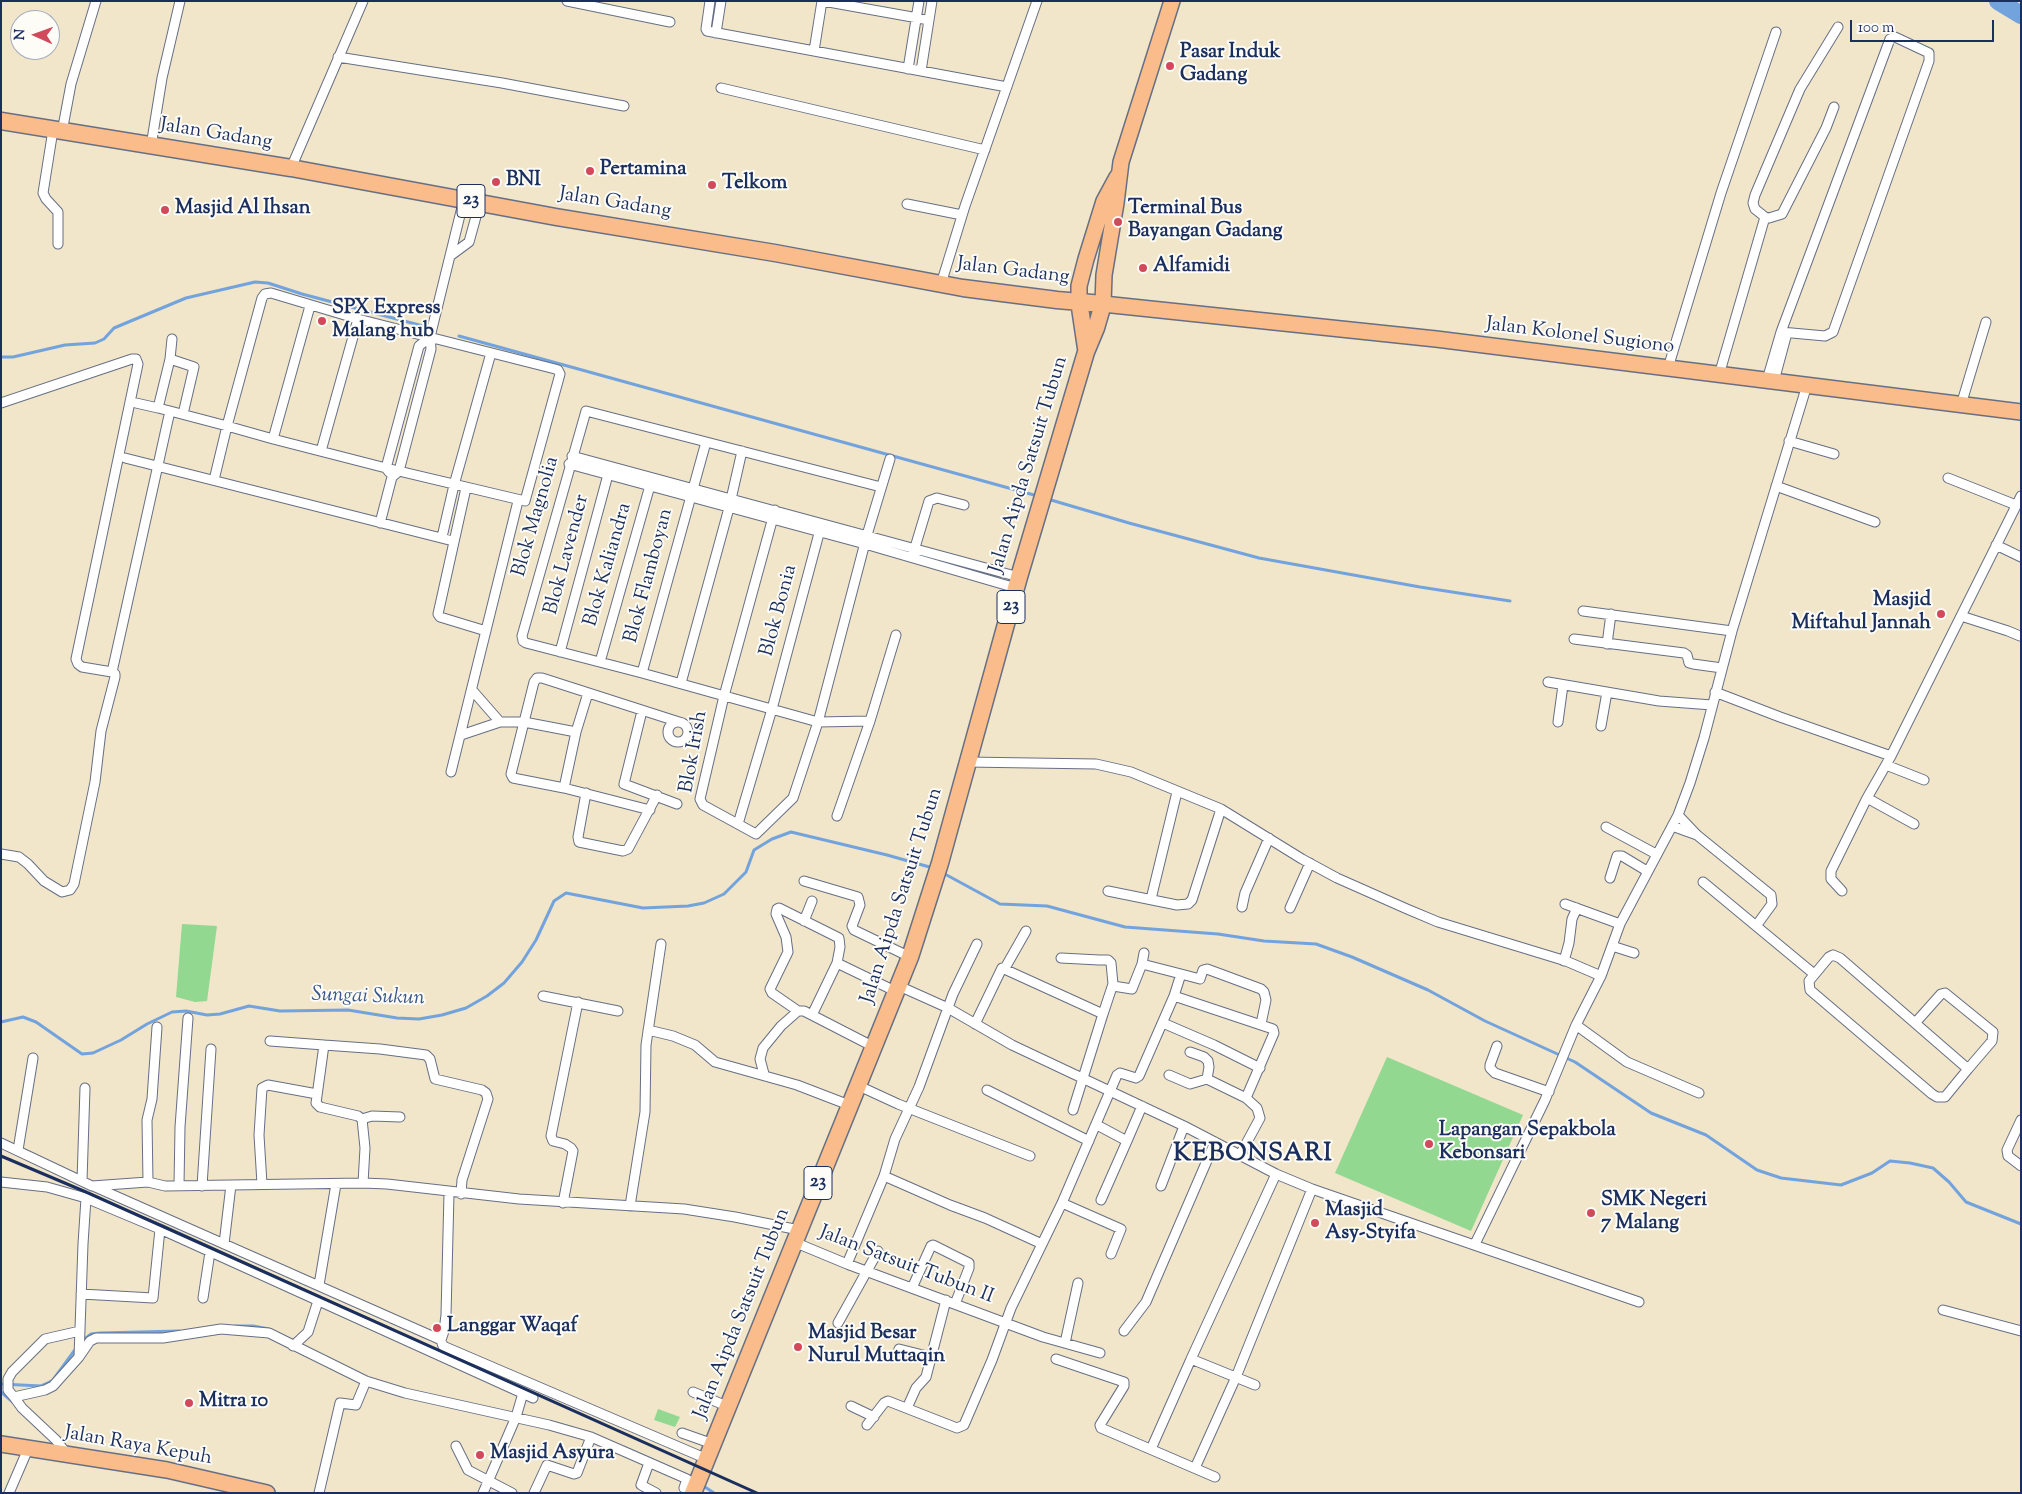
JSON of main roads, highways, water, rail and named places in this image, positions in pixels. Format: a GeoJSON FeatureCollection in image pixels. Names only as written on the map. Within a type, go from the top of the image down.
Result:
{"type":"FeatureCollection","features":[{"type":"Feature","properties":{"kind":"highway","name":"Jalan Gadang"},"geometry":{"type":"LineString","coordinates":[[1,121],[291,168],[941,284],[1057,300],[1103,304]]}},
{"type":"Feature","properties":{"kind":"highway","name":"Jalan Aipda Satsuit Tubun"},"geometry":{"type":"LineString","coordinates":[[1079,301],[1086,352]]}},
{"type":"Feature","properties":{"kind":"highway","name":"Jalan Aipda Satsuit Tubun"},"geometry":{"type":"LineString","coordinates":[[694,1489],[910,957],[940,863],[1017,582],[1086,352],[1103,304]]}},
{"type":"Feature","properties":{"kind":"main road"},"geometry":{"type":"LineString","coordinates":[[1079,301],[1079,286],[1086,259],[1104,201],[1118,174],[1172,1]]}},
{"type":"Feature","properties":{"kind":"main road"},"geometry":{"type":"LineString","coordinates":[[1103,304],[1104,275],[1116,203],[1118,174]]}},
{"type":"Feature","properties":{"kind":"main road","name":"Jalan Gadang"},"geometry":{"type":"LineString","coordinates":[[1103,304],[1134,307]]}},
{"type":"Feature","properties":{"kind":"main road","name":"Jalan Kolonel Sugiono"},"geometry":{"type":"LineString","coordinates":[[1134,307],[1436,339],[2021,412]]}},
{"type":"Feature","properties":{"kind":"main road","name":"Jalan Raya Kepuh"},"geometry":{"type":"LineString","coordinates":[[1,1444],[167,1470],[267,1493]]}},
{"type":"Feature","properties":{"kind":"waterway"},"geometry":{"type":"LineString","coordinates":[[1998,1],[2021,15]]}},
{"type":"Feature","properties":{"kind":"waterway"},"geometry":{"type":"LineString","coordinates":[[1,357],[13,357],[65,345],[95,343],[104,339],[114,328],[186,298],[255,282],[268,283],[302,294],[423,326]]}},
{"type":"Feature","properties":{"kind":"waterway"},"geometry":{"type":"LineString","coordinates":[[459,336],[1034,495]]}},
{"type":"Feature","properties":{"kind":"waterway"},"geometry":{"type":"LineString","coordinates":[[1051,500],[1259,558],[1510,601]]}},
{"type":"Feature","properties":{"kind":"waterway","name":"Sungai Sukun"},"geometry":{"type":"LineString","coordinates":[[1,1022],[23,1017],[36,1022],[82,1054],[93,1053],[121,1040],[147,1024],[172,1012],[186,1011],[207,1015],[220,1014],[249,1006],[280,1011],[348,1010],[397,1018],[419,1019],[466,1008],[487,996],[504,983],[522,962],[536,940],[554,901],[566,893],[643,908],[688,906],[704,903],[724,894],[746,872],[754,850],[772,839],[791,832],[933,868]]}},
{"type":"Feature","properties":{"kind":"waterway"},"geometry":{"type":"LineString","coordinates":[[943,873],[1000,904],[1047,906],[1125,927],[1218,934],[1264,941],[1316,944],[1352,957],[1428,990],[1485,1021],[1575,1062],[1651,1113],[1706,1135],[1757,1170],[1781,1178],[1841,1185],[1872,1173],[1890,1161],[1910,1163],[1933,1168],[1949,1182],[1966,1202],[2021,1224]]}},
{"type":"Feature","properties":{"kind":"waterway"},"geometry":{"type":"LineString","coordinates":[[235,1326],[253,1326],[269,1329]]}},
{"type":"Feature","properties":{"kind":"waterway"},"geometry":{"type":"LineString","coordinates":[[81,1342],[91,1334],[179,1331]]}},
{"type":"Feature","properties":{"kind":"waterway"},"geometry":{"type":"LineString","coordinates":[[1,1384],[41,1386],[48,1383],[53,1380],[77,1347]]}},
{"type":"Feature","properties":{"kind":"waterway"},"geometry":{"type":"LineString","coordinates":[[1,1392],[14,1403]]}},
{"type":"Feature","properties":{"kind":"waterway"},"geometry":{"type":"LineString","coordinates":[[555,1423],[573,1428]]}},
{"type":"Feature","properties":{"kind":"waterway"},"geometry":{"type":"LineString","coordinates":[[624,1447],[689,1476]]}},
{"type":"Feature","properties":{"kind":"waterway"},"geometry":{"type":"LineString","coordinates":[[702,1485],[714,1493]]}},
{"type":"Feature","properties":{"kind":"railway"},"geometry":{"type":"LineString","coordinates":[[1,1156],[86,1192],[757,1493]]}},
{"type":"Feature","properties":{"kind":"place","name":"Pasar Induk Gadang"},"geometry":{"type":"Point","coordinates":[1170,66]}},
{"type":"Feature","properties":{"kind":"place","name":"Pertamina"},"geometry":{"type":"Point","coordinates":[590,171]}},
{"type":"Feature","properties":{"kind":"place","name":"BNI"},"geometry":{"type":"Point","coordinates":[496,182]}},
{"type":"Feature","properties":{"kind":"place","name":"Telkom"},"geometry":{"type":"Point","coordinates":[712,185]}},
{"type":"Feature","properties":{"kind":"place","name":"Masjid Al Ihsan"},"geometry":{"type":"Point","coordinates":[165,210]}},
{"type":"Feature","properties":{"kind":"place","name":"Terminal Bus Bayangan Gadang"},"geometry":{"type":"Point","coordinates":[1118,222]}},
{"type":"Feature","properties":{"kind":"place","name":"Alfamidi"},"geometry":{"type":"Point","coordinates":[1143,268]}},
{"type":"Feature","properties":{"kind":"place","name":"SPX Express Malang hub"},"geometry":{"type":"Point","coordinates":[322,321]}},
{"type":"Feature","properties":{"kind":"place","name":"Masjid Miftahul Jannah"},"geometry":{"type":"Point","coordinates":[1941,614]}},
{"type":"Feature","properties":{"kind":"place","name":"Lapangan Sepakbola Kebonsari"},"geometry":{"type":"Point","coordinates":[1429,1144]}},
{"type":"Feature","properties":{"kind":"place","name":"SMK Negeri 7 Malang"},"geometry":{"type":"Point","coordinates":[1591,1213]}},
{"type":"Feature","properties":{"kind":"place","name":"Masjid Asy-Styifa"},"geometry":{"type":"Point","coordinates":[1315,1223]}},
{"type":"Feature","properties":{"kind":"place","name":"Langgar Waqaf"},"geometry":{"type":"Point","coordinates":[437,1328]}},
{"type":"Feature","properties":{"kind":"place","name":"Masjid Besar Nurul Muttaqin"},"geometry":{"type":"Point","coordinates":[798,1347]}},
{"type":"Feature","properties":{"kind":"place","name":"Mitra 10"},"geometry":{"type":"Point","coordinates":[189,1403]}},
{"type":"Feature","properties":{"kind":"place","name":"Masjid Asyura"},"geometry":{"type":"Point","coordinates":[480,1455]}},
{"type":"Feature","properties":{"kind":"district","name":"KEBONSARI"},"geometry":{"type":"Point","coordinates":[1253,1156]}}]}
